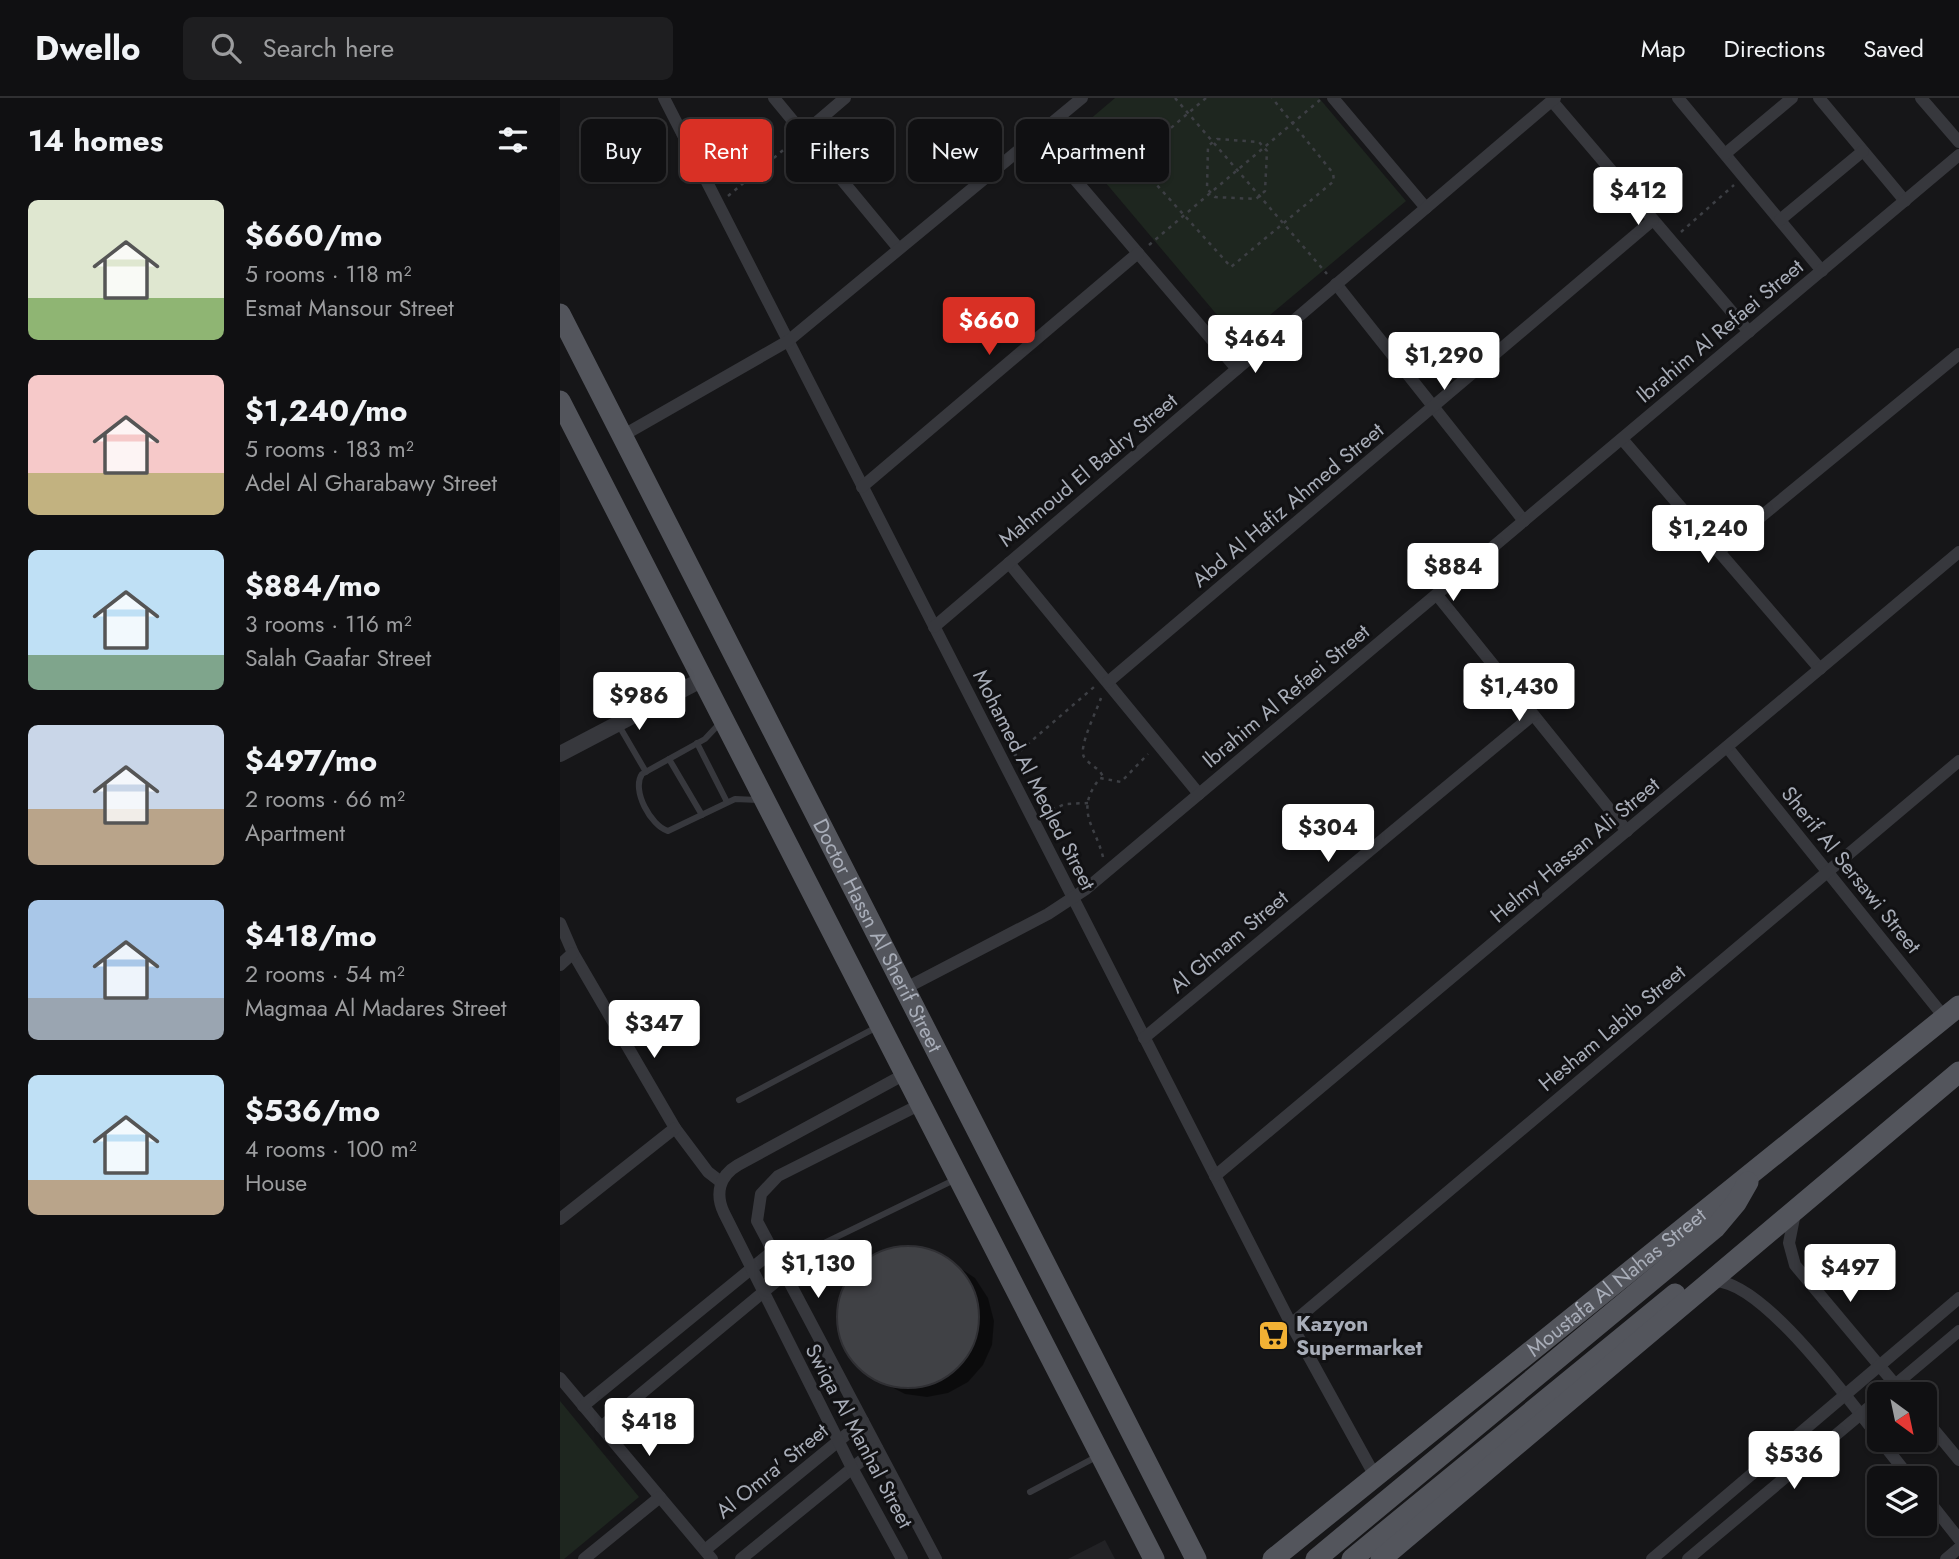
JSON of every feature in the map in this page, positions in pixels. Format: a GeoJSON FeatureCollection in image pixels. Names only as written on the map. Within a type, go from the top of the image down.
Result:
{"type":"FeatureCollection","features":[{"type":"Feature","properties":{"kind":"main road","name":"Doctor Hassn Al Sherif Street"},"geometry":{"type":"LineString","coordinates":[[563,325],[1196,1559]]}},
{"type":"Feature","properties":{"kind":"main road","name":"Doctor Hassn Al Sherif Street"},"geometry":{"type":"LineString","coordinates":[[560,401],[1154,1559]]}},
{"type":"Feature","properties":{"kind":"main road"},"geometry":{"type":"LineString","coordinates":[[638,553],[672,534]]}},
{"type":"Feature","properties":{"kind":"main road","name":"Moustafa Al Nahas Street"},"geometry":{"type":"LineString","coordinates":[[1273,1559],[1952,1012]]}},
{"type":"Feature","properties":{"kind":"main road"},"geometry":{"type":"LineString","coordinates":[[1381,1559],[1959,1072]]}},
{"type":"Feature","properties":{"kind":"main road"},"geometry":{"type":"LineString","coordinates":[[1316,1559],[1715,1228],[1736,1203],[1752,1173]]}},
{"type":"Feature","properties":{"kind":"main road"},"geometry":{"type":"LineString","coordinates":[[1352,1559],[1410,1508],[1672,1296],[1694,1284],[1713,1281]]}},
{"type":"Feature","properties":{"kind":"main road"},"geometry":{"type":"LineString","coordinates":[[1290,1559],[1299,1538]]}},
{"type":"Feature","properties":{"kind":"street","name":"Mohamed Al Meqled Street"},"geometry":{"type":"LineString","coordinates":[[664,98],[1291,1324],[1375,1476]]}},
{"type":"Feature","properties":{"kind":"street"},"geometry":{"type":"LineString","coordinates":[[775,98],[792,119]]}},
{"type":"Feature","properties":{"kind":"street"},"geometry":{"type":"LineString","coordinates":[[820,119],[845,98]]}},
{"type":"Feature","properties":{"kind":"street"},"geometry":{"type":"LineString","coordinates":[[1056,119],[1082,98]]}},
{"type":"Feature","properties":{"kind":"street"},"geometry":{"type":"LineString","coordinates":[[1334,98],[1426,208]]}},
{"type":"Feature","properties":{"kind":"street"},"geometry":{"type":"LineString","coordinates":[[1678,98],[1822,271]]}},
{"type":"Feature","properties":{"kind":"street"},"geometry":{"type":"LineString","coordinates":[[1725,154],[1792,98]]}},
{"type":"Feature","properties":{"kind":"street"},"geometry":{"type":"LineString","coordinates":[[1819,98],[1905,201]]}},
{"type":"Feature","properties":{"kind":"street"},"geometry":{"type":"LineString","coordinates":[[1921,98],[1959,142]]}},
{"type":"Feature","properties":{"kind":"street"},"geometry":{"type":"LineString","coordinates":[[1553,99],[1749,332]]}},
{"type":"Feature","properties":{"kind":"street","name":"Mahmoud El Badry Street"},"geometry":{"type":"LineString","coordinates":[[934,627],[1553,99]]}},
{"type":"Feature","properties":{"kind":"street"},"geometry":{"type":"LineString","coordinates":[[1780,220],[1863,150]]}},
{"type":"Feature","properties":{"kind":"street"},"geometry":{"type":"LineString","coordinates":[[622,436],[788,341],[1016,152]]}},
{"type":"Feature","properties":{"kind":"street","name":"Ibrahim Al Refaei Street"},"geometry":{"type":"LineString","coordinates":[[904,989],[1073,899],[1959,155]]}},
{"type":"Feature","properties":{"kind":"street"},"geometry":{"type":"LineString","coordinates":[[844,182],[899,249]]}},
{"type":"Feature","properties":{"kind":"street"},"geometry":{"type":"LineString","coordinates":[[1077,182],[1237,369]]}},
{"type":"Feature","properties":{"kind":"street","name":"Abd Al Hafiz Ahmed Street"},"geometry":{"type":"LineString","coordinates":[[1106,680],[1653,220]]}},
{"type":"Feature","properties":{"kind":"street"},"geometry":{"type":"LineString","coordinates":[[862,487],[1138,253]]}},
{"type":"Feature","properties":{"kind":"street"},"geometry":{"type":"LineString","coordinates":[[1336,285],[1524,521]]}},
{"type":"Feature","properties":{"kind":"street"},"geometry":{"type":"LineString","coordinates":[[1719,551],[1959,354]]}},
{"type":"Feature","properties":{"kind":"street"},"geometry":{"type":"LineString","coordinates":[[1622,439],[1820,669]]}},
{"type":"Feature","properties":{"kind":"street","name":"Helmy Hassan Ali Street"},"geometry":{"type":"LineString","coordinates":[[1215,1176],[1959,552]]}},
{"type":"Feature","properties":{"kind":"street"},"geometry":{"type":"LineString","coordinates":[[1009,563],[1199,794]]}},
{"type":"Feature","properties":{"kind":"street"},"geometry":{"type":"LineString","coordinates":[[1437,595],[1627,831]]}},
{"type":"Feature","properties":{"kind":"street"},"geometry":{"type":"LineString","coordinates":[[560,754],[703,679]]}},
{"type":"Feature","properties":{"kind":"street","name":"Al Ghnam Street"},"geometry":{"type":"LineString","coordinates":[[1144,1038],[1533,715]]}},
{"type":"Feature","properties":{"kind":"street","name":"Sherif Al Sersawi Street"},"geometry":{"type":"LineString","coordinates":[[1727,747],[1827,872],[1952,1012]]}},
{"type":"Feature","properties":{"kind":"street","name":"Hesham Labib Street"},"geometry":{"type":"LineString","coordinates":[[1291,1324],[1959,761]]}},
{"type":"Feature","properties":{"kind":"street"},"geometry":{"type":"LineString","coordinates":[[560,923],[573,953],[675,1128],[699,1162],[721,1182],[738,1165],[905,1074]]}},
{"type":"Feature","properties":{"kind":"street"},"geometry":{"type":"LineString","coordinates":[[560,965],[573,953]]}},
{"type":"Feature","properties":{"kind":"street","name":"Swiqa Al Manhal Street"},"geometry":{"type":"LineString","coordinates":[[921,1104],[771,1181],[759,1201],[757,1221],[936,1559]]}},
{"type":"Feature","properties":{"kind":"street"},"geometry":{"type":"LineString","coordinates":[[560,1219],[675,1128]]}},
{"type":"Feature","properties":{"kind":"street","name":"Swiqa Al Manhal Street"},"geometry":{"type":"LineString","coordinates":[[721,1182],[721,1207],[852,1468],[902,1559]]}},
{"type":"Feature","properties":{"kind":"street"},"geometry":{"type":"LineString","coordinates":[[1795,1212],[1789,1243],[1795,1265],[1893,1382]]}},
{"type":"Feature","properties":{"kind":"street"},"geometry":{"type":"LineString","coordinates":[[583,1406],[773,1251]]}},
{"type":"Feature","properties":{"kind":"street"},"geometry":{"type":"LineString","coordinates":[[601,1427],[764,1292],[783,1270]]}},
{"type":"Feature","properties":{"kind":"street"},"geometry":{"type":"LineString","coordinates":[[1713,1281],[1727,1280],[1766,1307],[1844,1394],[1867,1424]]}},
{"type":"Feature","properties":{"kind":"street"},"geometry":{"type":"LineString","coordinates":[[1652,1559],[1959,1298]]}},
{"type":"Feature","properties":{"kind":"street"},"geometry":{"type":"LineString","coordinates":[[1908,1382],[1959,1331]]}},
{"type":"Feature","properties":{"kind":"street"},"geometry":{"type":"LineString","coordinates":[[560,1378],[708,1555]]}},
{"type":"Feature","properties":{"kind":"street"},"geometry":{"type":"LineString","coordinates":[[1688,1559],[1867,1407]]}},
{"type":"Feature","properties":{"kind":"street","name":"Al Omra' Street"},"geometry":{"type":"LineString","coordinates":[[708,1555],[863,1421]]}},
{"type":"Feature","properties":{"kind":"street"},"geometry":{"type":"LineString","coordinates":[[1937,1433],[1959,1460]]}},
{"type":"Feature","properties":{"kind":"street"},"geometry":{"type":"LineString","coordinates":[[741,1559],[877,1448]]}},
{"type":"Feature","properties":{"kind":"street"},"geometry":{"type":"LineString","coordinates":[[1890,1452],[1901,1466]]}},
{"type":"Feature","properties":{"kind":"street"},"geometry":{"type":"LineString","coordinates":[[584,1559],[660,1496]]}},
{"type":"Feature","properties":{"kind":"street"},"geometry":{"type":"LineString","coordinates":[[1937,1511],[1959,1539]]}},
{"type":"Feature","properties":{"kind":"street"},"geometry":{"type":"LineString","coordinates":[[1946,1559],[1959,1548]]}},
{"type":"Feature","properties":{"kind":"lane"},"geometry":{"type":"LineString","coordinates":[[722,718],[712,733],[646,772],[639,778],[638,790],[659,827],[674,831],[727,802],[743,798],[766,803]]}},
{"type":"Feature","properties":{"kind":"lane"},"geometry":{"type":"LineString","coordinates":[[617,723],[646,772]]}},
{"type":"Feature","properties":{"kind":"lane"},"geometry":{"type":"LineString","coordinates":[[697,743],[727,802]]}},
{"type":"Feature","properties":{"kind":"lane"},"geometry":{"type":"LineString","coordinates":[[669,759],[702,815]]}},
{"type":"Feature","properties":{"kind":"lane"},"geometry":{"type":"LineString","coordinates":[[739,1100],[880,1025]]}},
{"type":"Feature","properties":{"kind":"lane"},"geometry":{"type":"LineString","coordinates":[[783,1270],[958,1178]]}},
{"type":"Feature","properties":{"kind":"lane"},"geometry":{"type":"LineString","coordinates":[[1030,1492],[1101,1454]]}},
{"type":"Feature","properties":{"kind":"path"},"geometry":{"type":"LineString","coordinates":[[1175,98],[1336,285]]}},
{"type":"Feature","properties":{"kind":"path"},"geometry":{"type":"LineString","coordinates":[[1206,98],[1136,160],[1231,267],[1331,186],[1335,179],[1272,98]]}},
{"type":"Feature","properties":{"kind":"path"},"geometry":{"type":"LineString","coordinates":[[1138,253],[1322,98]]}},
{"type":"Feature","properties":{"kind":"path"},"geometry":{"type":"LineString","coordinates":[[1217,139],[1259,142],[1267,151],[1265,191],[1256,199],[1215,197],[1210,193],[1207,189],[1208,146],[1213,142],[1217,139]]}},
{"type":"Feature","properties":{"kind":"path"},"geometry":{"type":"LineString","coordinates":[[718,204],[786,148]]}},
{"type":"Feature","properties":{"kind":"path"},"geometry":{"type":"LineString","coordinates":[[1671,241],[1744,177]]}},
{"type":"Feature","properties":{"kind":"path"},"geometry":{"type":"LineString","coordinates":[[1004,764],[1106,680]]}},
{"type":"Feature","properties":{"kind":"path"},"geometry":{"type":"LineString","coordinates":[[1106,680],[1082,747],[1084,757],[1099,769],[1103,777],[1121,782],[1158,744]]}},
{"type":"Feature","properties":{"kind":"path"},"geometry":{"type":"LineString","coordinates":[[1102,876],[1102,854],[1088,824],[1088,803],[1094,787],[1103,777]]}},
{"type":"Feature","properties":{"kind":"path"},"geometry":{"type":"LineString","coordinates":[[1034,822],[1055,808],[1088,803]]}},
{"type":"Feature","properties":{"kind":"shaded area"},"geometry":{"type":"Polygon","coordinates":[[[1115,98],[1319,98],[1406,201],[1239,341],[1105,182],[1169,182],[1169,119],[1090,119],[1115,98]]]}},
{"type":"Feature","properties":{"kind":"shaded area"},"geometry":{"type":"Polygon","coordinates":[[[560,1401],[639,1497],[564,1559],[560,1559],[560,1401]]]}},
{"type":"Feature","properties":{"kind":"shaded area"},"geometry":{"type":"Polygon","coordinates":[[[1105,1540],[1115,1559],[1068,1559],[1105,1540]]]}},
{"type":"Feature","properties":{"kind":"building"},"geometry":{"type":"Polygon","coordinates":[[[908,1246],[935,1251],[958,1267],[974,1290],[979,1317],[974,1344],[958,1367],[935,1383],[908,1388],[881,1383],[858,1367],[842,1344],[837,1317],[842,1290],[858,1267],[881,1251],[908,1246]]]}},
{"type":"Feature","properties":{"kind":"place","name":"Kazyon Supermarket"},"geometry":{"type":"Point","coordinates":[1273,1336]}}]}
